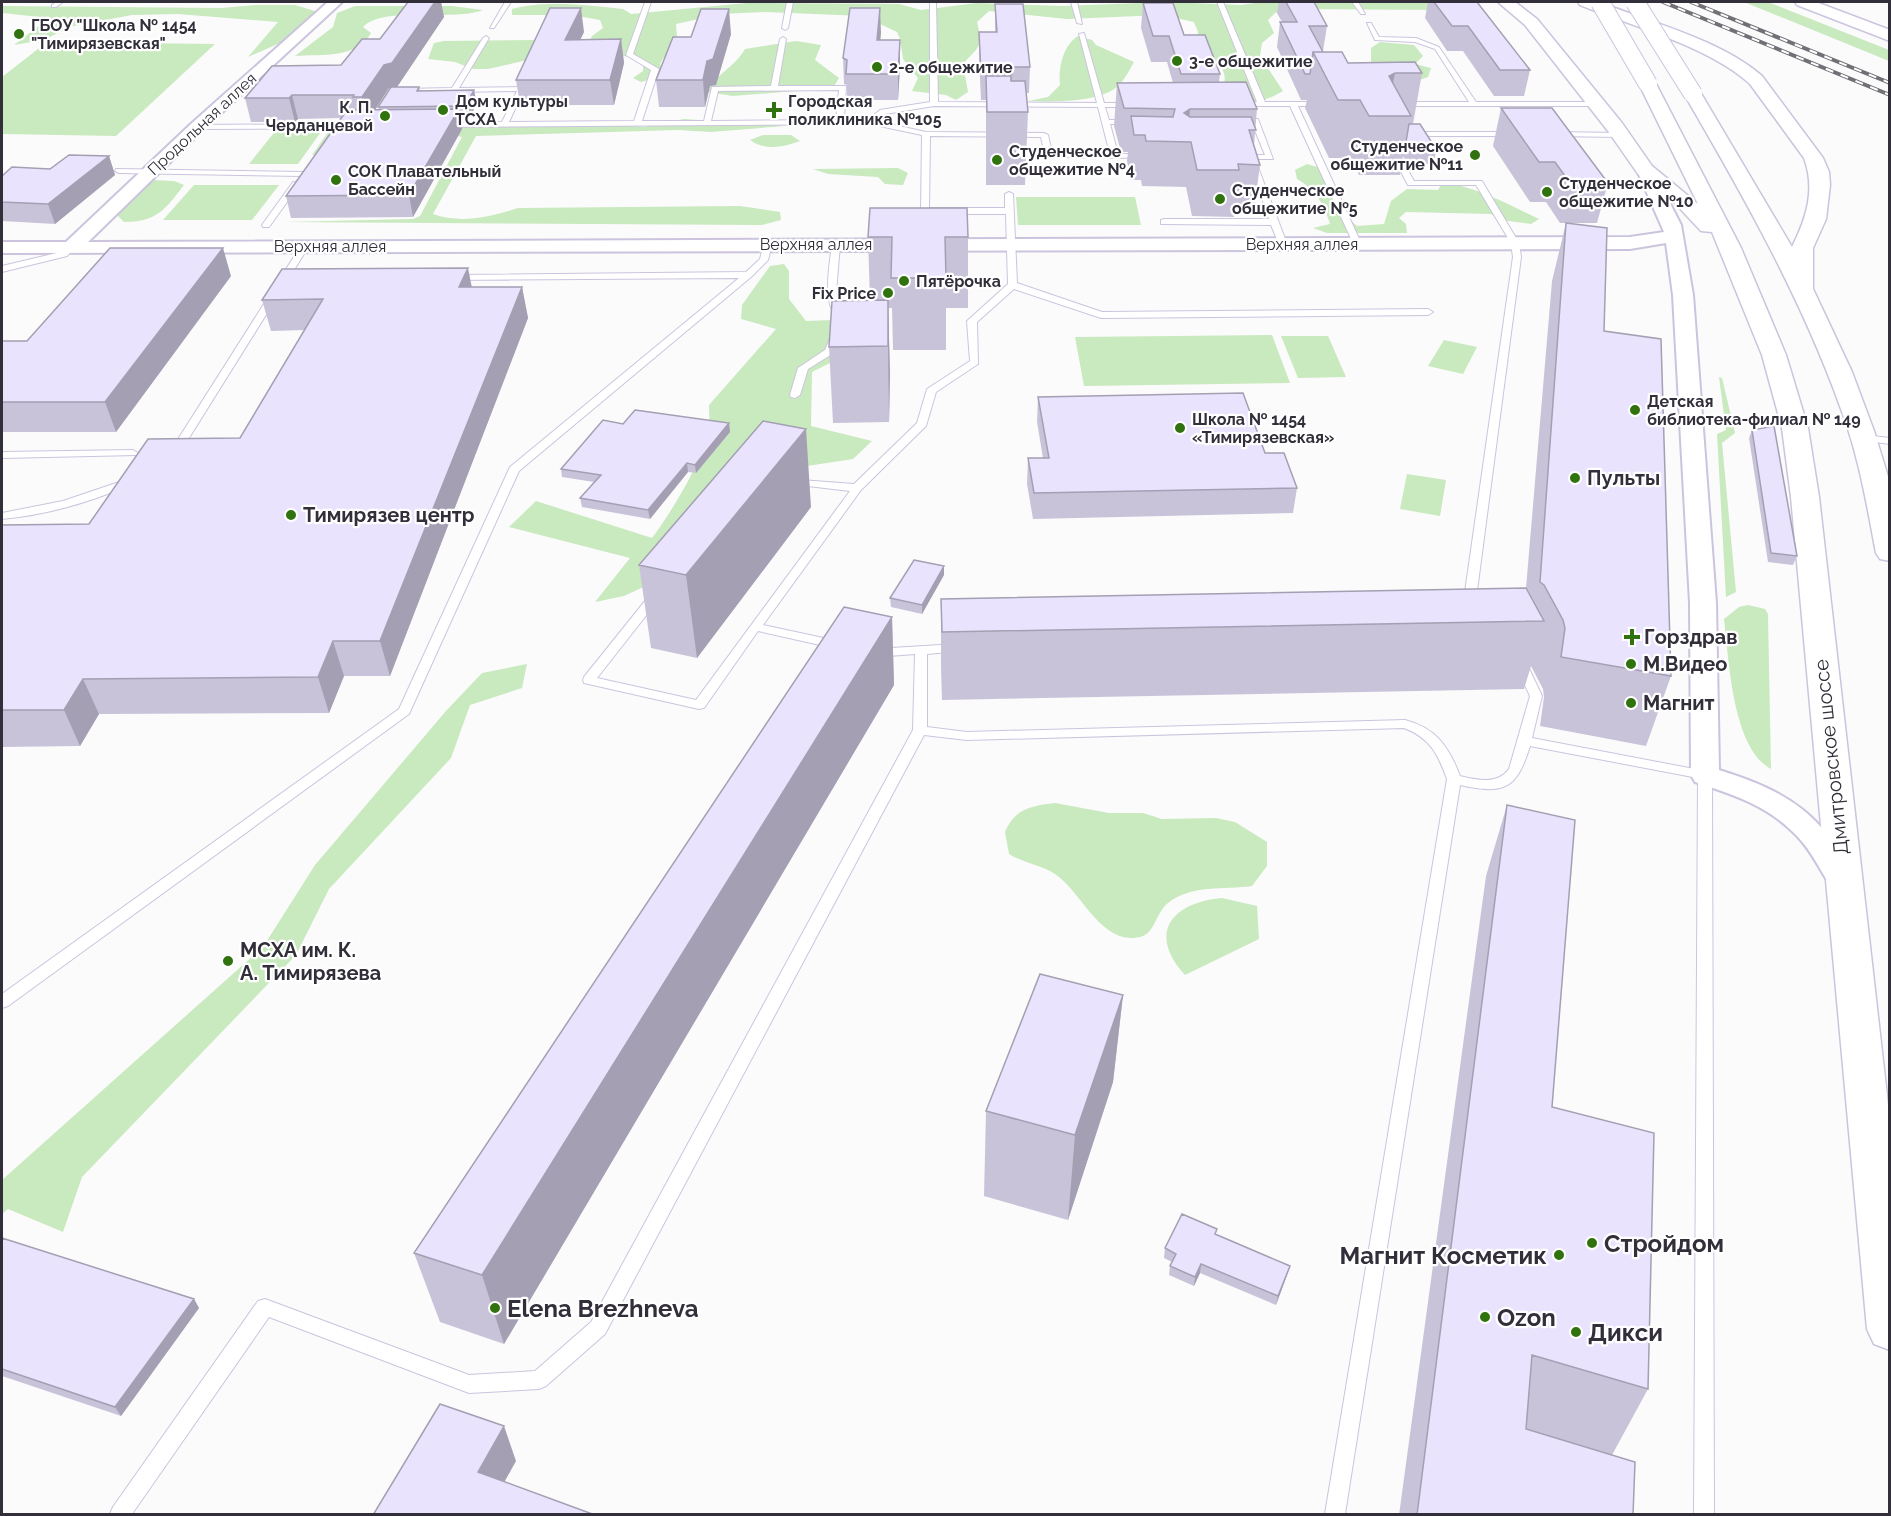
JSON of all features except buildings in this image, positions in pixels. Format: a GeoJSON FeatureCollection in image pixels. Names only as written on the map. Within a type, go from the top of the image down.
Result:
{"type":"FeatureCollection","features":[{"type":"Feature","properties":{"kind":"main road"},"geometry":{"type":"LineString","coordinates":[[1506,2],[1531,22],[1597,104],[1645,170],[1678,196],[1730,248]]}},
{"type":"Feature","properties":{"kind":"main road"},"geometry":{"type":"LineString","coordinates":[[1586,2],[1713,52],[1746,71],[1756,80],[1812,158],[1819,172],[1820,185],[1816,219],[1802,248],[1802,290]]}},
{"type":"Feature","properties":{"kind":"main road","name":"Дмитровское шоссе"},"geometry":{"type":"LineString","coordinates":[[1600,2],[1648,84],[1730,248],[1774,356],[1795,428],[1805,497],[1890,1329]]}},
{"type":"Feature","properties":{"kind":"main road"},"geometry":{"type":"LineString","coordinates":[[1635,2],[1693,94],[1802,290],[1848,390],[1883,505],[1890,553]]}},
{"type":"Feature","properties":{"kind":"main road"},"geometry":{"type":"LineString","coordinates":[[1803,2],[1890,36]]}},
{"type":"Feature","properties":{"kind":"main road"},"geometry":{"type":"LineString","coordinates":[[1852,21],[1890,29]]}},
{"type":"Feature","properties":{"kind":"street","name":"Продольная аллея"},"geometry":{"type":"LineString","coordinates":[[71,248],[197,127],[335,2]]}},
{"type":"Feature","properties":{"kind":"street"},"geometry":{"type":"LineString","coordinates":[[1645,170],[1672,225],[1683,295],[1703,603],[1705,775],[1754,790],[1777,803],[1808,829],[1844,882]]}},
{"type":"Feature","properties":{"kind":"street","name":"Верхняя аллея"},"geometry":{"type":"LineString","coordinates":[[2,248],[71,248],[112,251],[305,246],[836,244],[925,241],[1011,244],[1630,243],[1676,245]]}},
{"type":"Feature","properties":{"kind":"lane"},"geometry":{"type":"LineString","coordinates":[[492,27],[507,2]]}},
{"type":"Feature","properties":{"kind":"lane"},"geometry":{"type":"LineString","coordinates":[[637,124],[655,69],[629,55],[648,2]]}},
{"type":"Feature","properties":{"kind":"lane"},"geometry":{"type":"LineString","coordinates":[[784,28],[790,2]]}},
{"type":"Feature","properties":{"kind":"lane"},"geometry":{"type":"LineString","coordinates":[[933,2],[934,104]]}},
{"type":"Feature","properties":{"kind":"lane"},"geometry":{"type":"LineString","coordinates":[[1074,2],[1080,23]]}},
{"type":"Feature","properties":{"kind":"lane"},"geometry":{"type":"LineString","coordinates":[[1220,2],[1262,104]]}},
{"type":"Feature","properties":{"kind":"lane"},"geometry":{"type":"LineString","coordinates":[[1355,2],[1363,14]]}},
{"type":"Feature","properties":{"kind":"lane"},"geometry":{"type":"LineString","coordinates":[[1369,24],[1377,39],[1416,40],[1437,48],[1474,104]]}},
{"type":"Feature","properties":{"kind":"lane"},"geometry":{"type":"LineString","coordinates":[[1082,34],[1115,156]]}},
{"type":"Feature","properties":{"kind":"lane"},"geometry":{"type":"LineString","coordinates":[[455,89],[486,38]]}},
{"type":"Feature","properties":{"kind":"lane"},"geometry":{"type":"LineString","coordinates":[[774,89],[783,39]]}},
{"type":"Feature","properties":{"kind":"lane"},"geometry":{"type":"LineString","coordinates":[[504,125],[525,80]]}},
{"type":"Feature","properties":{"kind":"lane"},"geometry":{"type":"LineString","coordinates":[[706,123],[715,89],[843,88],[840,123]]}},
{"type":"Feature","properties":{"kind":"lane"},"geometry":{"type":"LineString","coordinates":[[394,91],[522,89]]}},
{"type":"Feature","properties":{"kind":"lane"},"geometry":{"type":"LineString","coordinates":[[870,122],[883,112],[934,104],[1147,105]]}},
{"type":"Feature","properties":{"kind":"lane"},"geometry":{"type":"LineString","coordinates":[[1226,104],[1338,104]]}},
{"type":"Feature","properties":{"kind":"lane"},"geometry":{"type":"LineString","coordinates":[[1239,157],[1270,157],[1249,104]]}},
{"type":"Feature","properties":{"kind":"lane"},"geometry":{"type":"LineString","coordinates":[[1293,104],[1357,243]]}},
{"type":"Feature","properties":{"kind":"lane"},"geometry":{"type":"LineString","coordinates":[[1384,104],[1597,104]]}},
{"type":"Feature","properties":{"kind":"lane"},"geometry":{"type":"LineString","coordinates":[[1232,121],[1255,121]]}},
{"type":"Feature","properties":{"kind":"lane"},"geometry":{"type":"LineString","coordinates":[[438,125],[870,122],[926,134],[1044,135],[1049,155],[1156,156]]}},
{"type":"Feature","properties":{"kind":"lane"},"geometry":{"type":"LineString","coordinates":[[1107,122],[1141,122]]}},
{"type":"Feature","properties":{"kind":"lane"},"geometry":{"type":"LineString","coordinates":[[331,135],[338,126]]}},
{"type":"Feature","properties":{"kind":"lane"},"geometry":{"type":"LineString","coordinates":[[197,127],[360,126]]}},
{"type":"Feature","properties":{"kind":"lane"},"geometry":{"type":"LineString","coordinates":[[926,134],[925,215],[1010,211]]}},
{"type":"Feature","properties":{"kind":"lane"},"geometry":{"type":"LineString","coordinates":[[1396,134],[1520,134]]}},
{"type":"Feature","properties":{"kind":"lane"},"geometry":{"type":"LineString","coordinates":[[1543,134],[1620,135]]}},
{"type":"Feature","properties":{"kind":"lane"},"geometry":{"type":"LineString","coordinates":[[1390,144],[1411,183],[1479,183],[1515,243],[1517,257],[1467,616]]}},
{"type":"Feature","properties":{"kind":"lane"},"geometry":{"type":"LineString","coordinates":[[1250,157],[1283,244]]}},
{"type":"Feature","properties":{"kind":"lane"},"geometry":{"type":"LineString","coordinates":[[266,225],[310,164]]}},
{"type":"Feature","properties":{"kind":"lane"},"geometry":{"type":"LineString","coordinates":[[119,171],[303,174]]}},
{"type":"Feature","properties":{"kind":"lane"},"geometry":{"type":"LineString","coordinates":[[1009,194],[1013,285]]}},
{"type":"Feature","properties":{"kind":"lane"},"geometry":{"type":"LineString","coordinates":[[1164,222],[1274,222]]}},
{"type":"Feature","properties":{"kind":"lane"},"geometry":{"type":"LineString","coordinates":[[2,1002],[404,711],[514,469],[748,275],[764,260],[768,244]]}},
{"type":"Feature","properties":{"kind":"lane"},"geometry":{"type":"LineString","coordinates":[[795,395],[803,368],[829,352],[842,318],[831,293],[836,244]]}},
{"type":"Feature","properties":{"kind":"lane"},"geometry":{"type":"LineString","coordinates":[[165,458],[180,446],[305,246]]}},
{"type":"Feature","properties":{"kind":"lane"},"geometry":{"type":"LineString","coordinates":[[2,269],[64,254],[71,248]]}},
{"type":"Feature","properties":{"kind":"lane"},"geometry":{"type":"LineString","coordinates":[[438,277],[748,275]]}},
{"type":"Feature","properties":{"kind":"lane"},"geometry":{"type":"LineString","coordinates":[[285,278],[297,278]]}},
{"type":"Feature","properties":{"kind":"lane"},"geometry":{"type":"LineString","coordinates":[[1013,285],[1101,315],[1428,312]]}},
{"type":"Feature","properties":{"kind":"lane"},"geometry":{"type":"LineString","coordinates":[[665,584],[589,680],[699,705],[857,488],[922,424],[931,391],[975,362],[972,321],[1013,285]]}},
{"type":"Feature","properties":{"kind":"lane"},"geometry":{"type":"LineString","coordinates":[[1864,438],[1890,441]]}},
{"type":"Feature","properties":{"kind":"lane"},"geometry":{"type":"LineString","coordinates":[[2,455],[133,453]]}},
{"type":"Feature","properties":{"kind":"lane"},"geometry":{"type":"LineString","coordinates":[[2,516],[51,509],[95,497],[142,475]]}},
{"type":"Feature","properties":{"kind":"lane"},"geometry":{"type":"LineString","coordinates":[[776,479],[857,488]]}},
{"type":"Feature","properties":{"kind":"lane"},"geometry":{"type":"LineString","coordinates":[[755,627],[880,654],[921,649],[968,648]]}},
{"type":"Feature","properties":{"kind":"lane"},"geometry":{"type":"LineString","coordinates":[[120,1515],[265,1307],[469,1384],[539,1380],[598,1328],[920,730],[921,649]]}},
{"type":"Feature","properties":{"kind":"lane"},"geometry":{"type":"LineString","coordinates":[[1454,779],[1480,784],[1505,782],[1514,774],[1536,696],[1517,654],[1509,650]]}},
{"type":"Feature","properties":{"kind":"lane"},"geometry":{"type":"LineString","coordinates":[[920,730],[967,736],[1405,724],[1426,731],[1437,741],[1447,758],[1454,779],[1335,1515]]}},
{"type":"Feature","properties":{"kind":"lane"},"geometry":{"type":"LineString","coordinates":[[1525,741],[1705,775],[1704,1515]]}},
{"type":"Feature","properties":{"kind":"green space"},"geometry":{"type":"Polygon","coordinates":[[[1166,2],[1241,5],[1262,2],[1445,2],[1445,10],[1289,9],[1275,13],[1268,20],[1274,33],[1262,43],[1260,56],[1283,91],[1259,101],[1245,99],[1223,86],[1225,79],[1222,68],[1195,53],[1198,32],[1194,22],[1162,15],[1067,19],[989,11],[977,22],[979,46],[963,64],[968,92],[956,100],[946,95],[912,91],[918,78],[903,59],[897,32],[863,16],[765,12],[721,14],[676,24],[677,38],[673,52],[664,57],[660,64],[663,70],[655,78],[641,82],[633,78],[643,71],[643,61],[636,55],[614,57],[587,46],[592,36],[603,28],[600,20],[572,15],[512,15],[512,9],[552,4],[623,9],[631,14],[747,3],[899,4],[921,10],[977,3],[1062,6],[1166,2]]]}},
{"type":"Feature","properties":{"kind":"green space"},"geometry":{"type":"Polygon","coordinates":[[[1744,2],[1768,2],[1889,50],[1889,61],[1744,2]]]}},
{"type":"Feature","properties":{"kind":"green space"},"geometry":{"type":"Polygon","coordinates":[[[295,5],[318,12],[280,43],[248,57],[278,22],[178,14],[132,15],[73,26],[43,40],[14,45],[49,18],[2,13],[2,6],[221,8],[295,5]]]}},
{"type":"Feature","properties":{"kind":"green space"},"geometry":{"type":"Polygon","coordinates":[[[355,6],[452,6],[483,10],[454,15],[402,15],[373,20],[363,27],[371,33],[357,47],[338,54],[295,56],[333,27],[337,13],[355,6]]]}},
{"type":"Feature","properties":{"kind":"green space"},"geometry":{"type":"Polygon","coordinates":[[[1078,36],[1092,40],[1096,45],[1134,62],[1123,80],[1111,91],[1088,98],[1028,101],[1048,97],[1060,85],[1060,72],[1065,51],[1078,36]]]}},
{"type":"Feature","properties":{"kind":"green space"},"geometry":{"type":"Polygon","coordinates":[[[538,40],[527,60],[488,69],[473,69],[455,62],[428,59],[434,43],[444,41],[538,40]]]}},
{"type":"Feature","properties":{"kind":"green space"},"geometry":{"type":"Polygon","coordinates":[[[796,41],[821,45],[815,60],[839,78],[833,88],[733,96],[706,92],[745,49],[796,41]]]}},
{"type":"Feature","properties":{"kind":"green space"},"geometry":{"type":"Polygon","coordinates":[[[47,42],[215,44],[116,136],[2,134],[2,77],[47,42]]]}},
{"type":"Feature","properties":{"kind":"green space"},"geometry":{"type":"Polygon","coordinates":[[[1380,42],[1414,45],[1423,56],[1415,64],[1431,68],[1428,77],[1400,87],[1371,65],[1371,48],[1380,42]]]}},
{"type":"Feature","properties":{"kind":"green space"},"geometry":{"type":"Polygon","coordinates":[[[684,119],[785,126],[711,132],[678,130],[476,136],[433,214],[465,219],[518,208],[740,206],[780,212],[781,220],[762,225],[285,222],[413,219],[420,216],[462,137],[442,133],[312,155],[331,128],[425,123],[502,126],[572,122],[644,127],[684,119]]]}},
{"type":"Feature","properties":{"kind":"green space"},"geometry":{"type":"Polygon","coordinates":[[[277,129],[323,129],[298,164],[249,164],[277,129]]]}},
{"type":"Feature","properties":{"kind":"green space"},"geometry":{"type":"Polygon","coordinates":[[[763,135],[791,135],[800,141],[768,147],[750,140],[763,135]]]}},
{"type":"Feature","properties":{"kind":"green space"},"geometry":{"type":"Polygon","coordinates":[[[1307,164],[1324,169],[1331,183],[1334,206],[1357,226],[1384,224],[1391,201],[1407,189],[1438,190],[1442,183],[1478,191],[1539,219],[1531,224],[1501,220],[1491,214],[1406,212],[1399,218],[1406,224],[1407,233],[1327,233],[1313,228],[1330,224],[1318,198],[1309,187],[1297,179],[1295,170],[1307,164]]]}},
{"type":"Feature","properties":{"kind":"green space"},"geometry":{"type":"Polygon","coordinates":[[[898,168],[908,173],[903,185],[885,184],[878,177],[828,174],[813,169],[898,168]]]}},
{"type":"Feature","properties":{"kind":"green space"},"geometry":{"type":"Polygon","coordinates":[[[152,180],[174,181],[184,185],[159,213],[144,220],[124,222],[115,213],[152,180]]]}},
{"type":"Feature","properties":{"kind":"green space"},"geometry":{"type":"Polygon","coordinates":[[[194,185],[279,185],[252,220],[163,220],[194,185]]]}},
{"type":"Feature","properties":{"kind":"green space"},"geometry":{"type":"Polygon","coordinates":[[[1016,197],[1135,197],[1141,225],[1018,225],[1016,197]]]}},
{"type":"Feature","properties":{"kind":"green space"},"geometry":{"type":"Polygon","coordinates":[[[784,264],[789,271],[789,299],[806,321],[831,320],[859,313],[840,358],[812,372],[811,426],[872,441],[853,459],[807,466],[648,585],[624,596],[595,602],[630,558],[509,527],[536,501],[652,538],[677,500],[701,455],[709,428],[709,405],[776,329],[741,319],[742,305],[770,266],[784,264]]]}},
{"type":"Feature","properties":{"kind":"green space"},"geometry":{"type":"Polygon","coordinates":[[[1272,335],[1290,383],[1084,386],[1075,337],[1272,335]]]}},
{"type":"Feature","properties":{"kind":"green space"},"geometry":{"type":"Polygon","coordinates":[[[1281,336],[1328,336],[1346,377],[1298,378],[1281,336]]]}},
{"type":"Feature","properties":{"kind":"green space"},"geometry":{"type":"Polygon","coordinates":[[[1444,340],[1477,347],[1463,374],[1428,366],[1444,340]]]}},
{"type":"Feature","properties":{"kind":"green space"},"geometry":{"type":"Polygon","coordinates":[[[1719,377],[1722,378],[1735,433],[1722,443],[1736,592],[1726,597],[1717,434],[1726,430],[1719,377]]]}},
{"type":"Feature","properties":{"kind":"green space"},"geometry":{"type":"Polygon","coordinates":[[[1407,474],[1446,480],[1440,516],[1400,509],[1407,474]]]}},
{"type":"Feature","properties":{"kind":"green space"},"geometry":{"type":"Polygon","coordinates":[[[1748,605],[1765,609],[1768,614],[1771,769],[1758,758],[1748,742],[1740,723],[1731,679],[1724,619],[1739,607],[1748,605]]]}},
{"type":"Feature","properties":{"kind":"green space"},"geometry":{"type":"Polygon","coordinates":[[[527,664],[522,688],[470,705],[451,758],[329,889],[296,955],[82,1177],[63,1232],[8,1209],[2,1214],[2,1180],[263,947],[315,865],[446,711],[482,673],[527,664]]]}},
{"type":"Feature","properties":{"kind":"green space"},"geometry":{"type":"Polygon","coordinates":[[[1055,803],[1109,813],[1143,813],[1162,819],[1216,818],[1235,822],[1267,842],[1267,866],[1252,886],[1198,890],[1177,897],[1164,907],[1149,932],[1140,937],[1126,938],[1103,926],[1065,882],[1055,874],[1009,854],[1005,832],[1014,818],[1032,807],[1055,803]]]}},
{"type":"Feature","properties":{"kind":"green space"},"geometry":{"type":"Polygon","coordinates":[[[1222,898],[1257,906],[1259,939],[1185,975],[1173,960],[1167,946],[1170,922],[1178,913],[1190,906],[1222,898]]]}},
{"type":"Feature","properties":{"kind":"railway"},"geometry":{"type":"LineString","coordinates":[[1663,2],[1890,95]]}},
{"type":"Feature","properties":{"kind":"railway"},"geometry":{"type":"LineString","coordinates":[[1691,2],[1890,83]]}},
{"type":"Feature","properties":{"kind":"place","name":"ГБОУ \"Школа № 1454 \"Тимирязевская\""},"geometry":{"type":"Point","coordinates":[19,34]}},
{"type":"Feature","properties":{"kind":"place","name":"3-е общежитие"},"geometry":{"type":"Point","coordinates":[1177,61]}},
{"type":"Feature","properties":{"kind":"place","name":"2-е общежитие"},"geometry":{"type":"Point","coordinates":[877,67]}},
{"type":"Feature","properties":{"kind":"place","name":"Дом культуры ТСХА"},"geometry":{"type":"Point","coordinates":[443,110]}},
{"type":"Feature","properties":{"kind":"place","name":"Городская поликлиника №105"},"geometry":{"type":"Point","coordinates":[774,110]}},
{"type":"Feature","properties":{"kind":"place","name":"К. П. Черданцевой"},"geometry":{"type":"Point","coordinates":[385,116]}},
{"type":"Feature","properties":{"kind":"place","name":"Студенческое общежитие №11"},"geometry":{"type":"Point","coordinates":[1475,155]}},
{"type":"Feature","properties":{"kind":"place","name":"Студенческое общежитие №4"},"geometry":{"type":"Point","coordinates":[997,160]}},
{"type":"Feature","properties":{"kind":"place","name":"СОК Плавательный Бассейн"},"geometry":{"type":"Point","coordinates":[336,180]}},
{"type":"Feature","properties":{"kind":"place","name":"Студенческое общежитие №10"},"geometry":{"type":"Point","coordinates":[1547,192]}},
{"type":"Feature","properties":{"kind":"place","name":"Студенческое общежитие №5"},"geometry":{"type":"Point","coordinates":[1220,199]}},
{"type":"Feature","properties":{"kind":"place","name":"Пятёрочка"},"geometry":{"type":"Point","coordinates":[904,281]}},
{"type":"Feature","properties":{"kind":"place","name":"Fix Price"},"geometry":{"type":"Point","coordinates":[888,293]}},
{"type":"Feature","properties":{"kind":"place","name":"Детская библиотека-филиал № 149"},"geometry":{"type":"Point","coordinates":[1635,410]}},
{"type":"Feature","properties":{"kind":"place","name":"Школа № 1454 «Тимирязевская»"},"geometry":{"type":"Point","coordinates":[1180,428]}},
{"type":"Feature","properties":{"kind":"place","name":"Пульты"},"geometry":{"type":"Point","coordinates":[1575,478]}},
{"type":"Feature","properties":{"kind":"place","name":"Тимирязев центр"},"geometry":{"type":"Point","coordinates":[291,515]}},
{"type":"Feature","properties":{"kind":"place","name":"Горздрав"},"geometry":{"type":"Point","coordinates":[1632,637]}},
{"type":"Feature","properties":{"kind":"place","name":"М.Видео"},"geometry":{"type":"Point","coordinates":[1631,664]}},
{"type":"Feature","properties":{"kind":"place","name":"Магнит"},"geometry":{"type":"Point","coordinates":[1631,703]}},
{"type":"Feature","properties":{"kind":"place","name":"МСХА им. К. А. Тимирязева"},"geometry":{"type":"Point","coordinates":[228,961]}},
{"type":"Feature","properties":{"kind":"place","name":"Стройдом"},"geometry":{"type":"Point","coordinates":[1592,1243]}},
{"type":"Feature","properties":{"kind":"place","name":"Магнит Косметик"},"geometry":{"type":"Point","coordinates":[1559,1255]}},
{"type":"Feature","properties":{"kind":"place","name":"Elena Brezhneva"},"geometry":{"type":"Point","coordinates":[495,1308]}},
{"type":"Feature","properties":{"kind":"place","name":"Ozon"},"geometry":{"type":"Point","coordinates":[1485,1317]}},
{"type":"Feature","properties":{"kind":"place","name":"Дикси"},"geometry":{"type":"Point","coordinates":[1576,1332]}}]}
